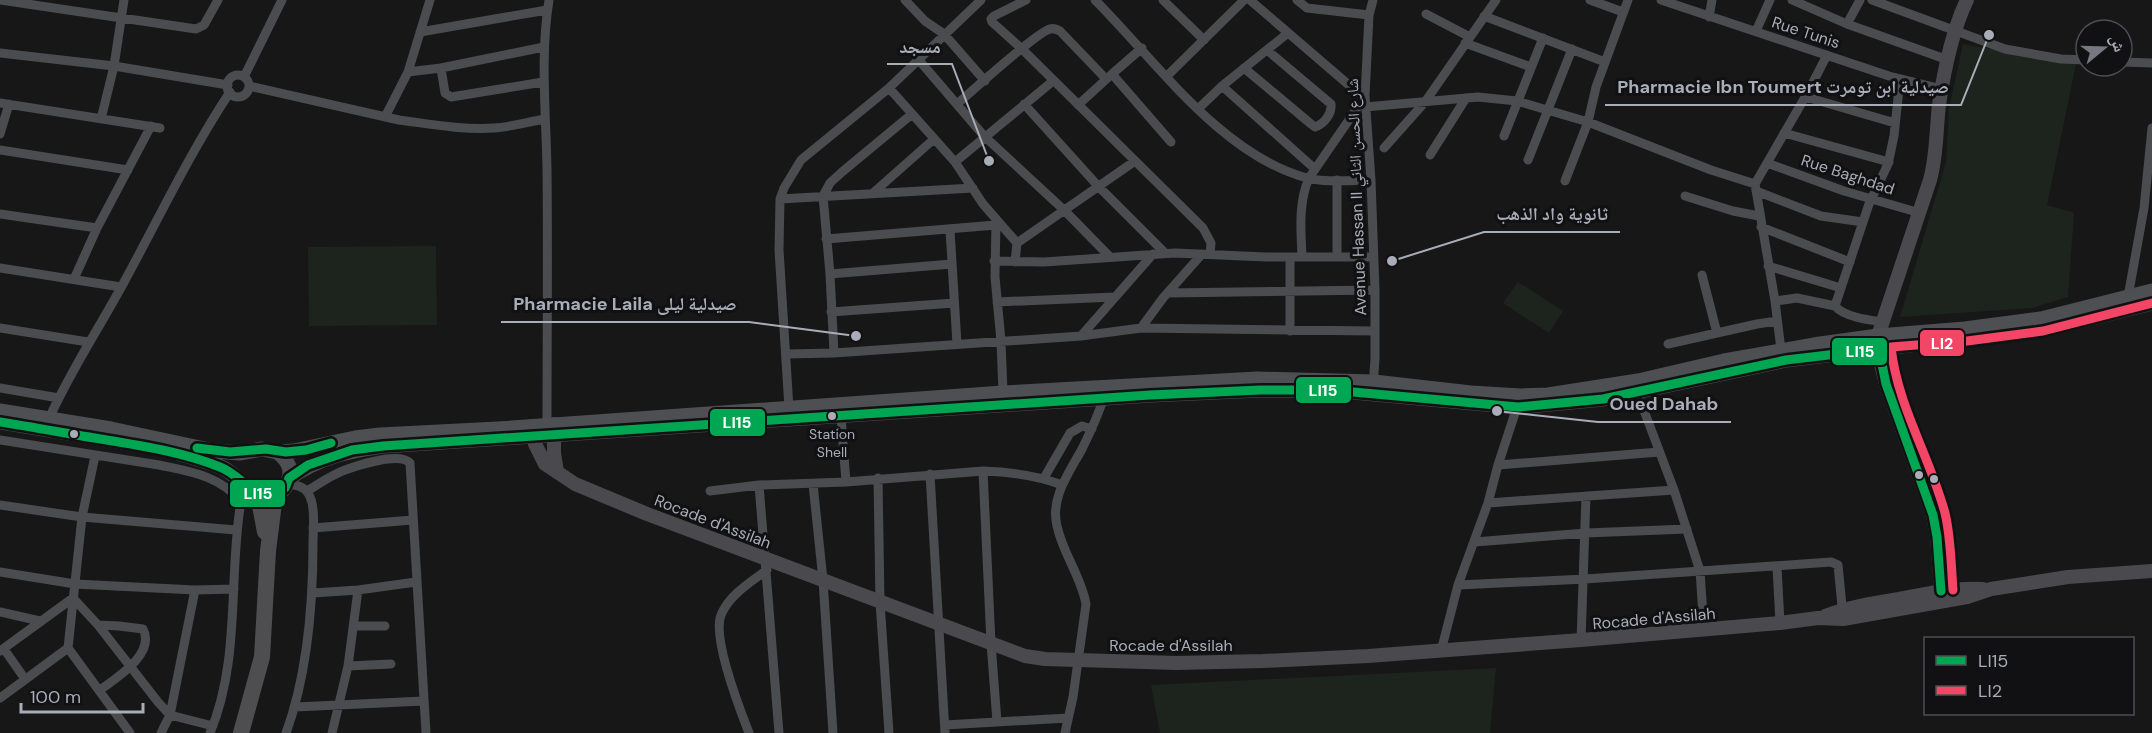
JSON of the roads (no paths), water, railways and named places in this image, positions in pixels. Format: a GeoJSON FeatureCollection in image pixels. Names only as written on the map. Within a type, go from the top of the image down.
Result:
{"type":"FeatureCollection","features":[{"type":"Feature","properties":{"kind":"highway"},"geometry":{"type":"LineString","coordinates":[[242,733],[262,657],[268,551],[274,503],[286,484]]}},
{"type":"Feature","properties":{"kind":"highway"},"geometry":{"type":"LineString","coordinates":[[249,493],[268,551]]}},
{"type":"Feature","properties":{"kind":"main road"},"geometry":{"type":"LineString","coordinates":[[1519,402],[1628,383],[1781,350],[1882,336],[2008,324],[2084,309],[2152,291]]}},
{"type":"Feature","properties":{"kind":"main road"},"geometry":{"type":"LineString","coordinates":[[0,411],[199,459],[223,468],[249,493],[273,496],[308,465],[352,450],[544,429],[789,408],[1003,393],[1373,388],[1519,402],[1603,399],[1786,360],[1882,336],[2043,330],[2152,303]]}},
{"type":"Feature","properties":{"kind":"main road"},"geometry":{"type":"LineString","coordinates":[[277,452],[310,449],[356,438],[841,416],[1106,393]]}},
{"type":"Feature","properties":{"kind":"main road"},"geometry":{"type":"LineString","coordinates":[[0,422],[111,429],[214,451],[239,453],[270,449],[277,452],[287,462],[286,484]]}},
{"type":"Feature","properties":{"kind":"main road"},"geometry":{"type":"LineString","coordinates":[[249,493],[243,478],[244,463],[255,452]]}},
{"type":"Feature","properties":{"kind":"street"},"geometry":{"type":"LineString","coordinates":[[0,0],[78,5],[121,18],[199,28],[204,25],[218,0]]}},
{"type":"Feature","properties":{"kind":"street"},"geometry":{"type":"LineString","coordinates":[[101,119],[114,66],[124,0]]}},
{"type":"Feature","properties":{"kind":"street"},"geometry":{"type":"LineString","coordinates":[[244,77],[282,0]]}},
{"type":"Feature","properties":{"kind":"street"},"geometry":{"type":"LineString","coordinates":[[385,117],[408,72],[430,0]]}},
{"type":"Feature","properties":{"kind":"street"},"geometry":{"type":"LineString","coordinates":[[549,0],[543,82],[545,119],[544,429],[554,453],[557,472]]}},
{"type":"Feature","properties":{"kind":"street"},"geometry":{"type":"LineString","coordinates":[[789,408],[779,250],[780,199],[791,175],[801,160],[889,88],[981,0]]}},
{"type":"Feature","properties":{"kind":"street"},"geometry":{"type":"LineString","coordinates":[[1026,0],[991,20],[1203,228],[1211,243],[1206,254],[1168,293],[1141,328]]}},
{"type":"Feature","properties":{"kind":"street"},"geometry":{"type":"LineString","coordinates":[[1095,0],[1198,109],[1238,144],[1275,166],[1309,178],[1371,180]]}},
{"type":"Feature","properties":{"kind":"street"},"geometry":{"type":"LineString","coordinates":[[1163,0],[1204,40]]}},
{"type":"Feature","properties":{"kind":"street"},"geometry":{"type":"LineString","coordinates":[[1167,76],[1244,0]]}},
{"type":"Feature","properties":{"kind":"street"},"geometry":{"type":"LineString","coordinates":[[1250,0],[1365,101],[1425,102],[1466,98],[1517,101],[1588,122],[1821,216],[1863,222]]}},
{"type":"Feature","properties":{"kind":"street"},"geometry":{"type":"LineString","coordinates":[[1297,0],[1307,8],[1369,15]]}},
{"type":"Feature","properties":{"kind":"street"},"geometry":{"type":"LineString","coordinates":[[1338,12],[1341,0]]}},
{"type":"Feature","properties":{"kind":"street","name":"Avenue Hassan II شارع الحسن الثاني"},"geometry":{"type":"LineString","coordinates":[[1373,0],[1369,15],[1365,101],[1371,180],[1375,290],[1373,388]]}},
{"type":"Feature","properties":{"kind":"street"},"geometry":{"type":"LineString","coordinates":[[1384,148],[1425,102],[1496,0]]}},
{"type":"Feature","properties":{"kind":"street"},"geometry":{"type":"LineString","coordinates":[[1590,0],[1623,12]]}},
{"type":"Feature","properties":{"kind":"street"},"geometry":{"type":"LineString","coordinates":[[1565,181],[1588,122],[1605,62],[1628,0]]}},
{"type":"Feature","properties":{"kind":"street","name":"Rue Tunis"},"geometry":{"type":"LineString","coordinates":[[1661,0],[1900,79],[1942,89]]}},
{"type":"Feature","properties":{"kind":"street"},"geometry":{"type":"LineString","coordinates":[[1709,17],[1712,0]]}},
{"type":"Feature","properties":{"kind":"street"},"geometry":{"type":"LineString","coordinates":[[1756,31],[1770,0]]}},
{"type":"Feature","properties":{"kind":"street"},"geometry":{"type":"LineString","coordinates":[[1792,0],[1847,24],[1948,60]]}},
{"type":"Feature","properties":{"kind":"street"},"geometry":{"type":"LineString","coordinates":[[1847,24],[1860,0]]}},
{"type":"Feature","properties":{"kind":"street"},"geometry":{"type":"LineString","coordinates":[[1872,0],[2005,49],[2074,60]]}},
{"type":"Feature","properties":{"kind":"street"},"geometry":{"type":"LineString","coordinates":[[1945,591],[1933,515],[1886,384],[1882,336],[1934,163],[1942,89],[1956,30],[1967,0]]}},
{"type":"Feature","properties":{"kind":"street"},"geometry":{"type":"LineString","coordinates":[[909,2],[925,21],[944,34],[985,81]]}},
{"type":"Feature","properties":{"kind":"street"},"geometry":{"type":"LineString","coordinates":[[420,32],[547,10]]}},
{"type":"Feature","properties":{"kind":"street"},"geometry":{"type":"LineString","coordinates":[[1426,14],[1468,40],[1531,67]]}},
{"type":"Feature","properties":{"kind":"street"},"geometry":{"type":"LineString","coordinates":[[1484,16],[1605,62]]}},
{"type":"Feature","properties":{"kind":"street"},"geometry":{"type":"LineString","coordinates":[[957,104],[1022,49],[1053,28],[1109,76],[1171,141]]}},
{"type":"Feature","properties":{"kind":"street"},"geometry":{"type":"LineString","coordinates":[[1198,109],[1222,86],[1288,33]]}},
{"type":"Feature","properties":{"kind":"street"},"geometry":{"type":"LineString","coordinates":[[1504,136],[1543,38]]}},
{"type":"Feature","properties":{"kind":"street"},"geometry":{"type":"LineString","coordinates":[[408,72],[441,68],[544,46]]}},
{"type":"Feature","properties":{"kind":"street"},"geometry":{"type":"LineString","coordinates":[[1078,105],[1142,48]]}},
{"type":"Feature","properties":{"kind":"street"},"geometry":{"type":"LineString","coordinates":[[1244,69],[1315,127],[1320,125],[1329,114],[1331,104],[1267,50]]}},
{"type":"Feature","properties":{"kind":"street"},"geometry":{"type":"LineString","coordinates":[[1528,160],[1572,50]]}},
{"type":"Feature","properties":{"kind":"street"},"geometry":{"type":"LineString","coordinates":[[0,53],[114,66],[229,89],[236,96],[243,95],[249,86]]}},
{"type":"Feature","properties":{"kind":"street"},"geometry":{"type":"LineString","coordinates":[[1781,350],[1775,301],[1755,188],[1827,55]]}},
{"type":"Feature","properties":{"kind":"street"},"geometry":{"type":"LineString","coordinates":[[918,59],[984,136],[1064,210],[1109,256]]}},
{"type":"Feature","properties":{"kind":"street"},"geometry":{"type":"LineString","coordinates":[[2134,62],[2152,63]]}},
{"type":"Feature","properties":{"kind":"street"},"geometry":{"type":"LineString","coordinates":[[441,68],[445,93],[451,97],[543,82]]}},
{"type":"Feature","properties":{"kind":"street"},"geometry":{"type":"LineString","coordinates":[[47,424],[88,342],[121,287],[201,135],[229,89],[233,76],[244,77]]}},
{"type":"Feature","properties":{"kind":"street"},"geometry":{"type":"LineString","coordinates":[[244,77],[249,86],[385,117],[423,123],[476,128],[508,127],[545,119]]}},
{"type":"Feature","properties":{"kind":"street"},"geometry":{"type":"LineString","coordinates":[[1836,306],[1863,222],[1889,162],[1900,79]]}},
{"type":"Feature","properties":{"kind":"street"},"geometry":{"type":"LineString","coordinates":[[955,162],[1053,81]]}},
{"type":"Feature","properties":{"kind":"street"},"geometry":{"type":"LineString","coordinates":[[1222,86],[1315,170]]}},
{"type":"Feature","properties":{"kind":"street"},"geometry":{"type":"LineString","coordinates":[[889,88],[955,162],[996,222],[1017,243]]}},
{"type":"Feature","properties":{"kind":"street"},"geometry":{"type":"LineString","coordinates":[[1806,97],[1895,123]]}},
{"type":"Feature","properties":{"kind":"street"},"geometry":{"type":"LineString","coordinates":[[1430,155],[1466,98]]}},
{"type":"Feature","properties":{"kind":"street"},"geometry":{"type":"LineString","coordinates":[[1302,257],[1302,199],[1309,178],[1365,101]]}},
{"type":"Feature","properties":{"kind":"street"},"geometry":{"type":"LineString","coordinates":[[0,134],[4,103],[155,127],[128,170],[97,228],[74,279]]}},
{"type":"Feature","properties":{"kind":"street"},"geometry":{"type":"LineString","coordinates":[[1024,104],[1098,186],[1166,253]]}},
{"type":"Feature","properties":{"kind":"street"},"geometry":{"type":"LineString","coordinates":[[834,353],[823,196],[830,183],[842,171],[912,114]]}},
{"type":"Feature","properties":{"kind":"street"},"geometry":{"type":"LineString","coordinates":[[2128,297],[2144,208],[2152,128]]}},
{"type":"Feature","properties":{"kind":"street"},"geometry":{"type":"LineString","coordinates":[[1784,133],[1889,162]]}},
{"type":"Feature","properties":{"kind":"street"},"geometry":{"type":"LineString","coordinates":[[873,193],[934,139]]}},
{"type":"Feature","properties":{"kind":"street"},"geometry":{"type":"LineString","coordinates":[[0,150],[128,170]]}},
{"type":"Feature","properties":{"kind":"street"},"geometry":{"type":"LineString","coordinates":[[1015,262],[1017,243],[1134,161]]}},
{"type":"Feature","properties":{"kind":"street","name":"Rue Baghdad"},"geometry":{"type":"LineString","coordinates":[[1767,163],[1844,191],[1920,213]]}},
{"type":"Feature","properties":{"kind":"street"},"geometry":{"type":"LineString","coordinates":[[1336,180],[1337,257]]}},
{"type":"Feature","properties":{"kind":"street"},"geometry":{"type":"LineString","coordinates":[[780,199],[973,188]]}},
{"type":"Feature","properties":{"kind":"street"},"geometry":{"type":"LineString","coordinates":[[1685,196],[1733,211],[1759,216]]}},
{"type":"Feature","properties":{"kind":"street"},"geometry":{"type":"LineString","coordinates":[[0,214],[97,228]]}},
{"type":"Feature","properties":{"kind":"street"},"geometry":{"type":"LineString","coordinates":[[826,239],[950,230],[996,222]]}},
{"type":"Feature","properties":{"kind":"street"},"geometry":{"type":"LineString","coordinates":[[996,222],[994,261],[1003,393]]}},
{"type":"Feature","properties":{"kind":"street"},"geometry":{"type":"LineString","coordinates":[[1761,227],[1850,262]]}},
{"type":"Feature","properties":{"kind":"street"},"geometry":{"type":"LineString","coordinates":[[950,230],[957,344]]}},
{"type":"Feature","properties":{"kind":"street"},"geometry":{"type":"LineString","coordinates":[[994,261],[1044,262],[1166,253],[1373,257]]}},
{"type":"Feature","properties":{"kind":"street"},"geometry":{"type":"LineString","coordinates":[[1081,336],[1153,254]]}},
{"type":"Feature","properties":{"kind":"street"},"geometry":{"type":"LineString","coordinates":[[1290,256],[1290,331]]}},
{"type":"Feature","properties":{"kind":"street"},"geometry":{"type":"LineString","coordinates":[[830,274],[952,264]]}},
{"type":"Feature","properties":{"kind":"street"},"geometry":{"type":"LineString","coordinates":[[1768,266],[1840,288]]}},
{"type":"Feature","properties":{"kind":"street"},"geometry":{"type":"LineString","coordinates":[[0,268],[121,287]]}},
{"type":"Feature","properties":{"kind":"street"},"geometry":{"type":"LineString","coordinates":[[1702,275],[1717,333]]}},
{"type":"Feature","properties":{"kind":"street"},"geometry":{"type":"LineString","coordinates":[[1168,293],[1375,290]]}},
{"type":"Feature","properties":{"kind":"street"},"geometry":{"type":"LineString","coordinates":[[997,302],[1115,297]]}},
{"type":"Feature","properties":{"kind":"street"},"geometry":{"type":"LineString","coordinates":[[1775,301],[1797,298],[1836,306],[1844,312],[1871,321],[1882,336]]}},
{"type":"Feature","properties":{"kind":"street"},"geometry":{"type":"LineString","coordinates":[[831,312],[954,303]]}},
{"type":"Feature","properties":{"kind":"street"},"geometry":{"type":"LineString","coordinates":[[1668,344],[1778,321]]}},
{"type":"Feature","properties":{"kind":"street"},"geometry":{"type":"LineString","coordinates":[[0,328],[88,342]]}},
{"type":"Feature","properties":{"kind":"street"},"geometry":{"type":"LineString","coordinates":[[787,354],[834,353],[1081,336],[1141,328],[1374,332]]}},
{"type":"Feature","properties":{"kind":"street"},"geometry":{"type":"LineString","coordinates":[[0,388],[59,398]]}},
{"type":"Feature","properties":{"kind":"street"},"geometry":{"type":"LineString","coordinates":[[1637,392],[1674,490],[1700,571],[1704,630]]}},
{"type":"Feature","properties":{"kind":"street"},"geometry":{"type":"LineString","coordinates":[[1065,733],[1086,604],[1083,589],[1061,541],[1055,512],[1062,485],[1092,429],[1106,393]]}},
{"type":"Feature","properties":{"kind":"street"},"geometry":{"type":"LineString","coordinates":[[1441,651],[1458,585],[1488,503],[1519,402]]}},
{"type":"Feature","properties":{"kind":"street"},"geometry":{"type":"LineString","coordinates":[[841,416],[846,482]]}},
{"type":"Feature","properties":{"kind":"street"},"geometry":{"type":"LineString","coordinates":[[1044,478],[1070,433],[1082,426],[1092,429]]}},
{"type":"Feature","properties":{"kind":"street","name":"Rocade d'Assilah"},"geometry":{"type":"LineString","coordinates":[[544,429],[545,464],[575,484],[767,564],[823,580],[1025,656],[1078,661],[1177,663],[1263,661],[1441,651],[1704,630],[1780,623],[1967,597],[1991,589],[2068,578],[2152,571]]}},
{"type":"Feature","properties":{"kind":"street"},"geometry":{"type":"LineString","coordinates":[[0,440],[159,465],[216,480],[232,490],[249,493],[236,530],[230,651],[211,729],[170,715],[98,625],[73,598]]}},
{"type":"Feature","properties":{"kind":"street"},"geometry":{"type":"LineString","coordinates":[[1498,465],[1659,452]]}},
{"type":"Feature","properties":{"kind":"street"},"geometry":{"type":"LineString","coordinates":[[95,456],[82,517],[68,648],[129,733]]}},
{"type":"Feature","properties":{"kind":"street"},"geometry":{"type":"LineString","coordinates":[[307,491],[344,470],[381,460],[403,459],[410,463],[426,733]]}},
{"type":"Feature","properties":{"kind":"street"},"geometry":{"type":"LineString","coordinates":[[710,491],[759,485],[846,482],[983,471],[1044,478],[1062,485]]}},
{"type":"Feature","properties":{"kind":"street"},"geometry":{"type":"LineString","coordinates":[[983,471],[997,722]]}},
{"type":"Feature","properties":{"kind":"street"},"geometry":{"type":"LineString","coordinates":[[930,474],[945,729],[997,722],[1068,718]]}},
{"type":"Feature","properties":{"kind":"street"},"geometry":{"type":"LineString","coordinates":[[878,478],[880,602],[890,733]]}},
{"type":"Feature","properties":{"kind":"street"},"geometry":{"type":"LineString","coordinates":[[286,484],[303,487],[307,491],[312,508],[313,528],[313,593],[295,707],[286,733]]}},
{"type":"Feature","properties":{"kind":"street"},"geometry":{"type":"LineString","coordinates":[[813,484],[823,580],[833,733]]}},
{"type":"Feature","properties":{"kind":"street"},"geometry":{"type":"LineString","coordinates":[[759,485],[779,733]]}},
{"type":"Feature","properties":{"kind":"street"},"geometry":{"type":"LineString","coordinates":[[1488,503],[1674,490]]}},
{"type":"Feature","properties":{"kind":"street"},"geometry":{"type":"LineString","coordinates":[[1581,640],[1585,579],[1586,496]]}},
{"type":"Feature","properties":{"kind":"street"},"geometry":{"type":"LineString","coordinates":[[0,505],[82,517],[236,530]]}},
{"type":"Feature","properties":{"kind":"street"},"geometry":{"type":"LineString","coordinates":[[313,528],[413,520]]}},
{"type":"Feature","properties":{"kind":"street"},"geometry":{"type":"LineString","coordinates":[[1474,542],[1586,533],[1687,529]]}},
{"type":"Feature","properties":{"kind":"street"},"geometry":{"type":"LineString","coordinates":[[1458,585],[1835,562],[1838,566],[1843,614]]}},
{"type":"Feature","properties":{"kind":"street"},"geometry":{"type":"LineString","coordinates":[[749,733],[727,666],[719,625],[720,616],[732,599],[767,564]]}},
{"type":"Feature","properties":{"kind":"street"},"geometry":{"type":"LineString","coordinates":[[1778,567],[1780,623]]}},
{"type":"Feature","properties":{"kind":"street"},"geometry":{"type":"LineString","coordinates":[[0,572],[75,584],[195,590],[234,589]]}},
{"type":"Feature","properties":{"kind":"street"},"geometry":{"type":"LineString","coordinates":[[313,593],[416,582]]}},
{"type":"Feature","properties":{"kind":"street","name":"Rocade d'Assilah"},"geometry":{"type":"LineString","coordinates":[[1843,614],[1945,591],[1966,588],[1991,589]]}},
{"type":"Feature","properties":{"kind":"street"},"geometry":{"type":"LineString","coordinates":[[161,733],[170,715],[195,590]]}},
{"type":"Feature","properties":{"kind":"street"},"geometry":{"type":"LineString","coordinates":[[332,733],[348,666],[358,590]]}},
{"type":"Feature","properties":{"kind":"street"},"geometry":{"type":"LineString","coordinates":[[25,679],[2,650],[73,598]]}},
{"type":"Feature","properties":{"kind":"street"},"geometry":{"type":"LineString","coordinates":[[0,612],[40,621]]}},
{"type":"Feature","properties":{"kind":"street"},"geometry":{"type":"LineString","coordinates":[[98,625],[143,629],[146,645],[130,667],[100,690]]}},
{"type":"Feature","properties":{"kind":"street"},"geometry":{"type":"LineString","coordinates":[[354,626],[385,626]]}},
{"type":"Feature","properties":{"kind":"street"},"geometry":{"type":"LineString","coordinates":[[0,698],[68,648]]}},
{"type":"Feature","properties":{"kind":"street"},"geometry":{"type":"LineString","coordinates":[[348,666],[391,664]]}},
{"type":"Feature","properties":{"kind":"street"},"geometry":{"type":"LineString","coordinates":[[295,707],[424,701]]}},
{"type":"Feature","properties":{"kind":"place","name":"Pharmacie Ibn Toumert صيدلية ابن تومرت"},"geometry":{"type":"Point","coordinates":[1989,35]}},
{"type":"Feature","properties":{"kind":"place","name":"مسجد"},"geometry":{"type":"Point","coordinates":[989,161]}},
{"type":"Feature","properties":{"kind":"place","name":"ثانوية واد الذهب"},"geometry":{"type":"Point","coordinates":[1392,261]}},
{"type":"Feature","properties":{"kind":"place","name":"Pharmacie Laila صيدلية ليلى"},"geometry":{"type":"Point","coordinates":[856,336]}},
{"type":"Feature","properties":{"kind":"place","name":"Oued Dahab"},"geometry":{"type":"Point","coordinates":[1497,411]}},
{"type":"Feature","properties":{"kind":"place","name":"Station Shell"},"geometry":{"type":"Point","coordinates":[832,416]}}]}
